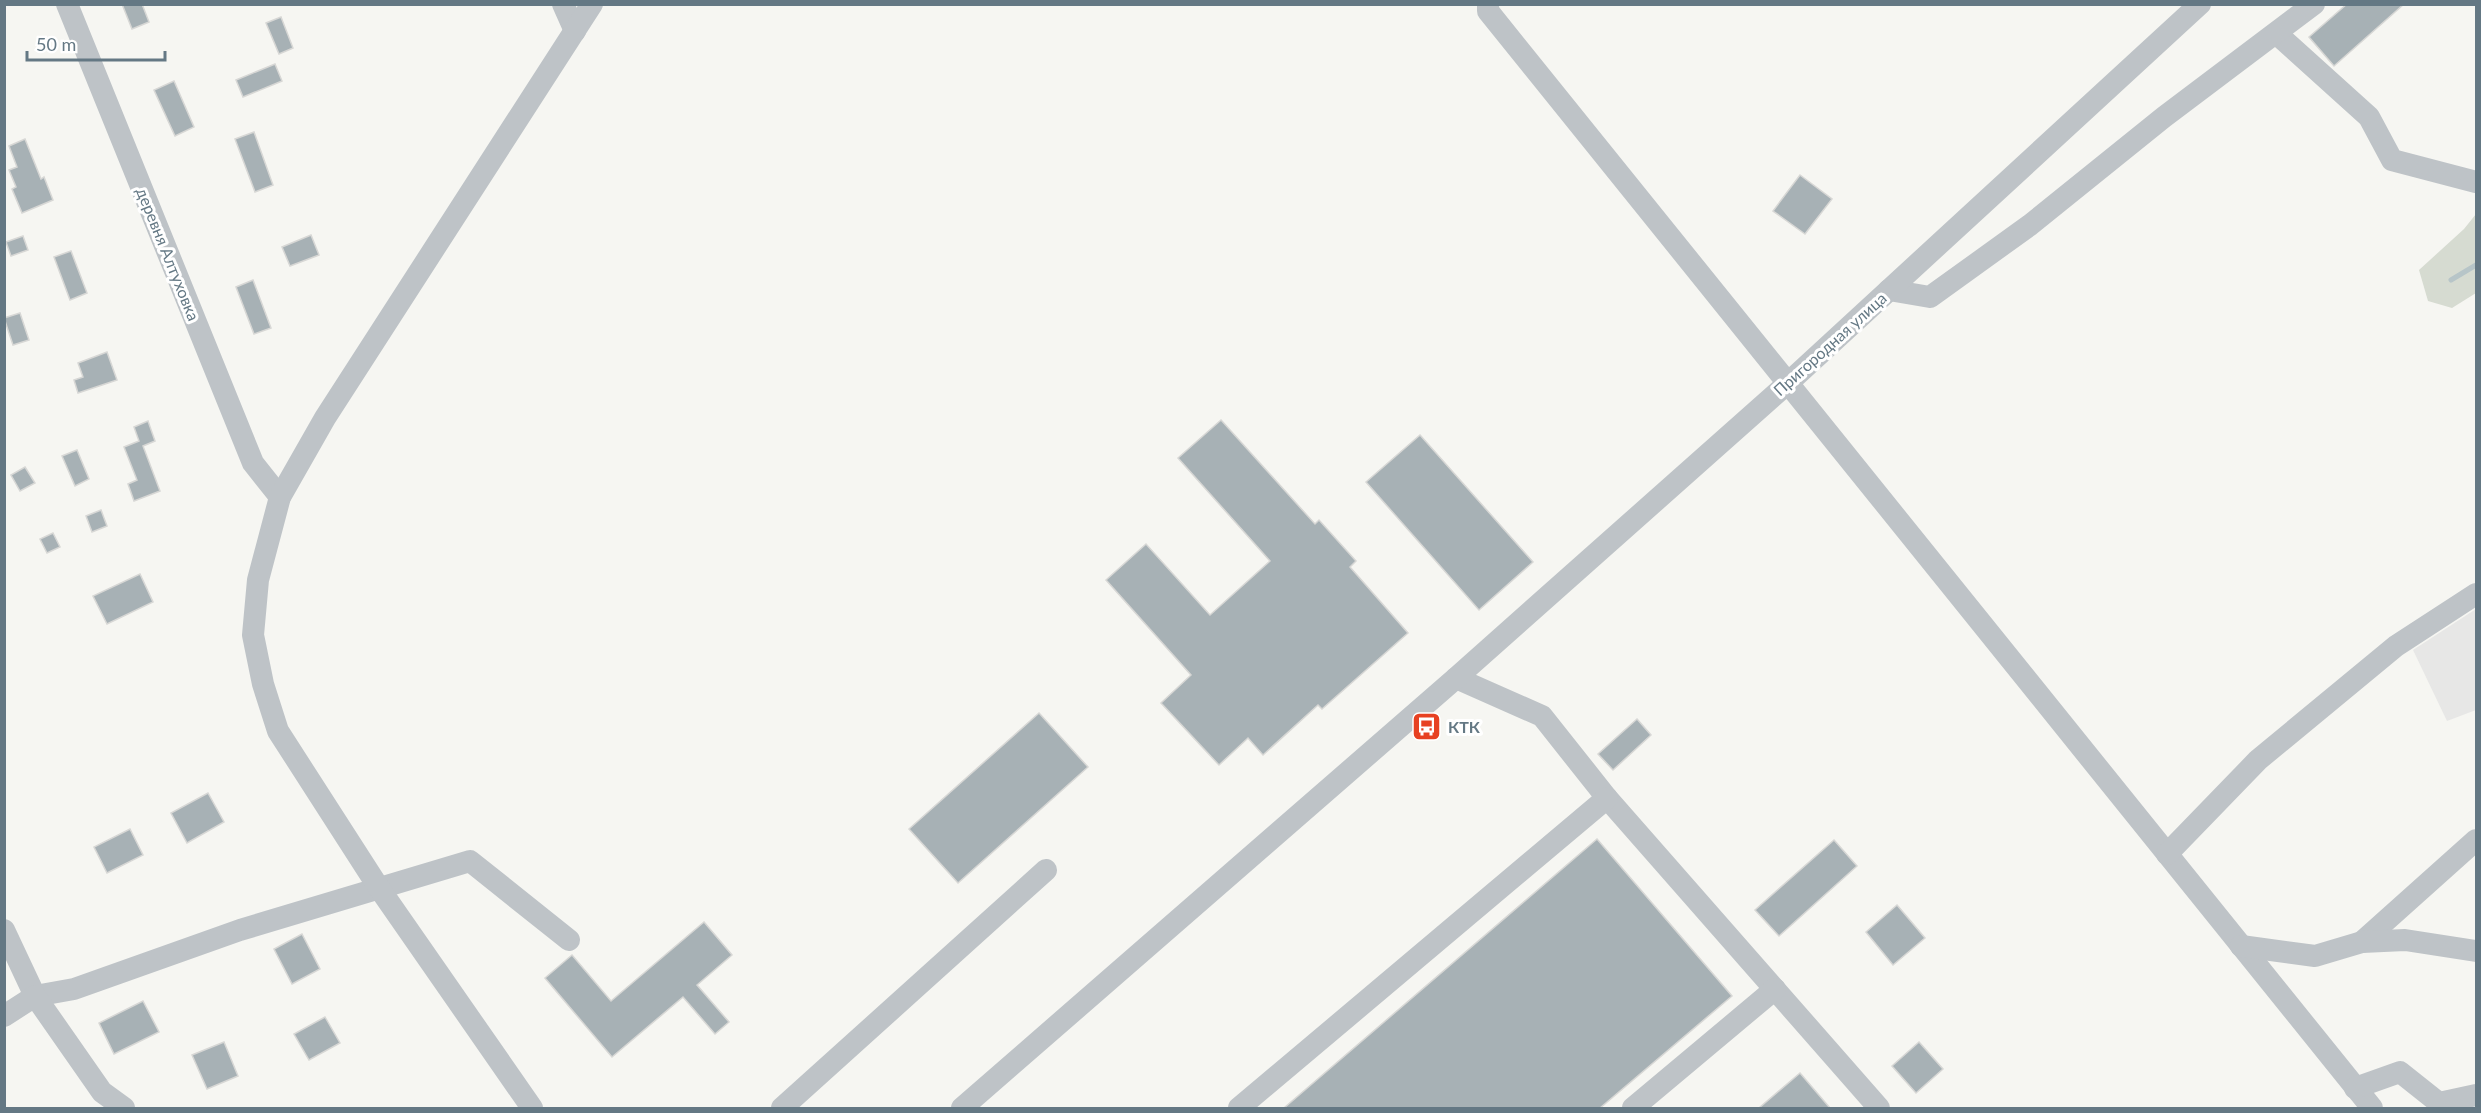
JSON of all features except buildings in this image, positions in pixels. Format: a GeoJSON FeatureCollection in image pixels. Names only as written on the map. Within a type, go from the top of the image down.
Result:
{"type":"FeatureCollection","features":[{"type":"Feature","properties":{"kind":"street","name":"деревня Алтуховка"},"geometry":{"type":"LineString","coordinates":[[67,4],[254,463],[280,497]]}},
{"type":"Feature","properties":{"kind":"street"},"geometry":{"type":"LineString","coordinates":[[563,4],[575,31]]}},
{"type":"Feature","properties":{"kind":"street"},"geometry":{"type":"LineString","coordinates":[[532,1108],[379,888],[278,731],[263,684],[253,635],[258,580],[280,497],[325,418],[592,4]]}},
{"type":"Feature","properties":{"kind":"street"},"geometry":{"type":"LineString","coordinates":[[1488,4],[1488,11],[2372,1108]]}},
{"type":"Feature","properties":{"kind":"street","name":"Пригородная улица"},"geometry":{"type":"LineString","coordinates":[[962,1108],[1456,678],[1788,383],[2200,4]]}},
{"type":"Feature","properties":{"kind":"street"},"geometry":{"type":"LineString","coordinates":[[1889,290],[1930,297],[2030,225],[2164,117],[2314,4]]}},
{"type":"Feature","properties":{"kind":"street"},"geometry":{"type":"LineString","coordinates":[[2277,34],[2369,117],[2392,160],[2476,182]]}},
{"type":"Feature","properties":{"kind":"street"},"geometry":{"type":"LineString","coordinates":[[2167,854],[2258,760],[2396,646],[2476,594]]}},
{"type":"Feature","properties":{"kind":"street"},"geometry":{"type":"LineString","coordinates":[[1456,678],[1542,716],[1607,798],[1879,1108]]}},
{"type":"Feature","properties":{"kind":"street"},"geometry":{"type":"LineString","coordinates":[[1239,1108],[1607,798]]}},
{"type":"Feature","properties":{"kind":"street"},"geometry":{"type":"LineString","coordinates":[[2362,942],[2476,840]]}},
{"type":"Feature","properties":{"kind":"street"},"geometry":{"type":"LineString","coordinates":[[4,1016],[36,996],[74,989],[240,930],[470,861],[569,940]]}},
{"type":"Feature","properties":{"kind":"street"},"geometry":{"type":"LineString","coordinates":[[782,1108],[1046,870]]}},
{"type":"Feature","properties":{"kind":"street"},"geometry":{"type":"LineString","coordinates":[[4,930],[36,996],[102,1092],[124,1108]]}},
{"type":"Feature","properties":{"kind":"street"},"geometry":{"type":"LineString","coordinates":[[2241,946],[2315,956],[2362,942],[2406,939],[2476,951]]}},
{"type":"Feature","properties":{"kind":"street"},"geometry":{"type":"LineString","coordinates":[[1633,1108],[1774,989]]}},
{"type":"Feature","properties":{"kind":"street"},"geometry":{"type":"LineString","coordinates":[[2355,1088],[2400,1072],[2439,1103],[2476,1095]]}},
{"type":"Feature","properties":{"kind":"shaded area"},"geometry":{"type":"Polygon","coordinates":[[[2476,214],[2476,293],[2452,308],[2428,301],[2419,270],[2464,229],[2476,214]]]}},
{"type":"Feature","properties":{"kind":"shaded area"},"geometry":{"type":"Polygon","coordinates":[[[2476,609],[2476,710],[2447,721],[2413,650],[2476,609]]]}},
{"type":"Feature","properties":{"kind":"waterway"},"geometry":{"type":"LineString","coordinates":[[2451,280],[2476,265]]}},
{"type":"Feature","properties":{"kind":"place","name":"КТК"},"geometry":{"type":"Point","coordinates":[1427,727]}}]}
